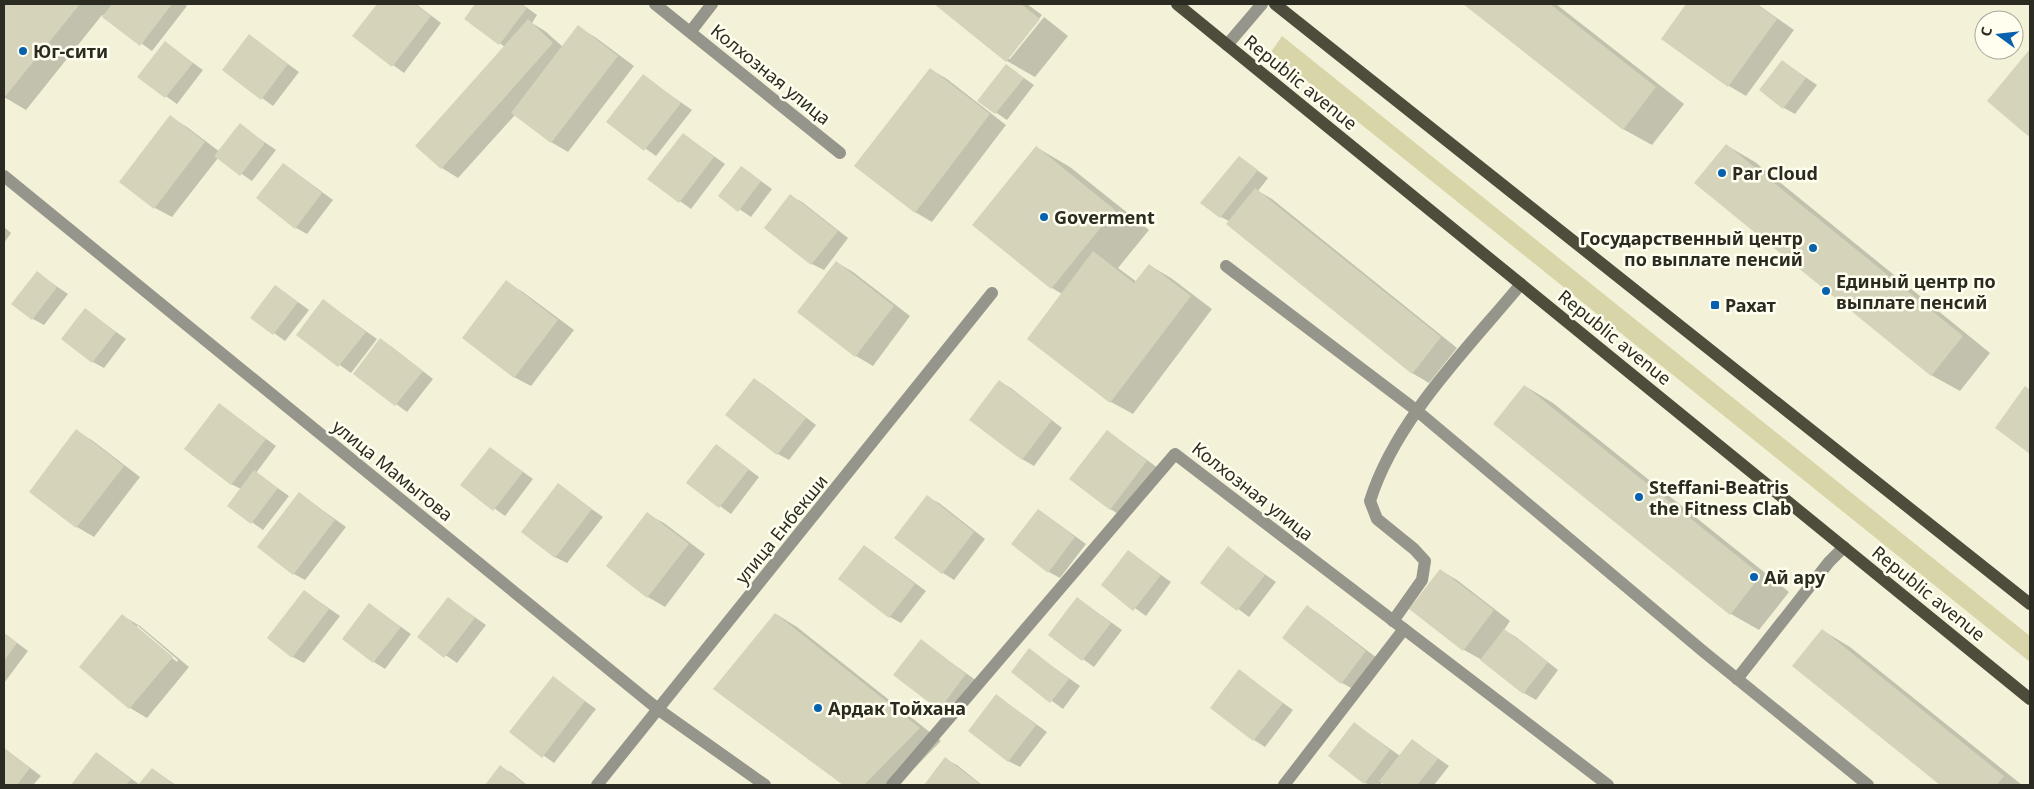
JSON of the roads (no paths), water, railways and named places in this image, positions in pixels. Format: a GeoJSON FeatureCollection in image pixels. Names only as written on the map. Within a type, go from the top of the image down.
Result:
{"type":"FeatureCollection","features":[{"type":"Feature","properties":{"kind":"main road","name":"Republic avenue"},"geometry":{"type":"LineString","coordinates":[[1177,4],[2030,699]]}},
{"type":"Feature","properties":{"kind":"main road"},"geometry":{"type":"LineString","coordinates":[[1275,4],[2030,604]]}},
{"type":"Feature","properties":{"kind":"street","name":"Колхозная улица"},"geometry":{"type":"LineString","coordinates":[[655,4],[691,31],[840,153]]}},
{"type":"Feature","properties":{"kind":"street"},"geometry":{"type":"LineString","coordinates":[[691,31],[712,4]]}},
{"type":"Feature","properties":{"kind":"street"},"geometry":{"type":"LineString","coordinates":[[1227,45],[1262,4]]}},
{"type":"Feature","properties":{"kind":"street","name":"улица Мамытова"},"geometry":{"type":"LineString","coordinates":[[4,176],[659,710],[765,785]]}},
{"type":"Feature","properties":{"kind":"street"},"geometry":{"type":"LineString","coordinates":[[1226,266],[1416,410],[1736,679],[1868,785]]}},
{"type":"Feature","properties":{"kind":"street"},"geometry":{"type":"LineString","coordinates":[[1393,621],[1422,580],[1425,561],[1414,549],[1377,519],[1370,501],[1376,482],[1416,410],[1521,284]]}},
{"type":"Feature","properties":{"kind":"street","name":"улица Енбекши"},"geometry":{"type":"LineString","coordinates":[[597,785],[992,294]]}},
{"type":"Feature","properties":{"kind":"street","name":"Колхозная улица"},"geometry":{"type":"LineString","coordinates":[[892,785],[1175,454],[1608,785]]}},
{"type":"Feature","properties":{"kind":"street"},"geometry":{"type":"LineString","coordinates":[[1736,679],[1829,562],[1844,547]]}},
{"type":"Feature","properties":{"kind":"street"},"geometry":{"type":"LineString","coordinates":[[1284,785],[1404,629]]}},
{"type":"Feature","properties":{"kind":"place","name":"Юг-сити"},"geometry":{"type":"Point","coordinates":[23,51]}},
{"type":"Feature","properties":{"kind":"place","name":"Par Cloud"},"geometry":{"type":"Point","coordinates":[1722,173]}},
{"type":"Feature","properties":{"kind":"place","name":"Goverment"},"geometry":{"type":"Point","coordinates":[1044,217]}},
{"type":"Feature","properties":{"kind":"place","name":"Государственный центр по выплате пенсий"},"geometry":{"type":"Point","coordinates":[1813,248]}},
{"type":"Feature","properties":{"kind":"place","name":"Единый центр по выплате пенсий"},"geometry":{"type":"Point","coordinates":[1826,291]}},
{"type":"Feature","properties":{"kind":"place","name":"Рахат"},"geometry":{"type":"Point","coordinates":[1715,305]}},
{"type":"Feature","properties":{"kind":"place","name":"Steffani-Beatris the Fitness Clab"},"geometry":{"type":"Point","coordinates":[1639,497]}},
{"type":"Feature","properties":{"kind":"place","name":"Ай ару"},"geometry":{"type":"Point","coordinates":[1754,577]}},
{"type":"Feature","properties":{"kind":"place","name":"Ардак Тойхана"},"geometry":{"type":"Point","coordinates":[818,708]}}]}
